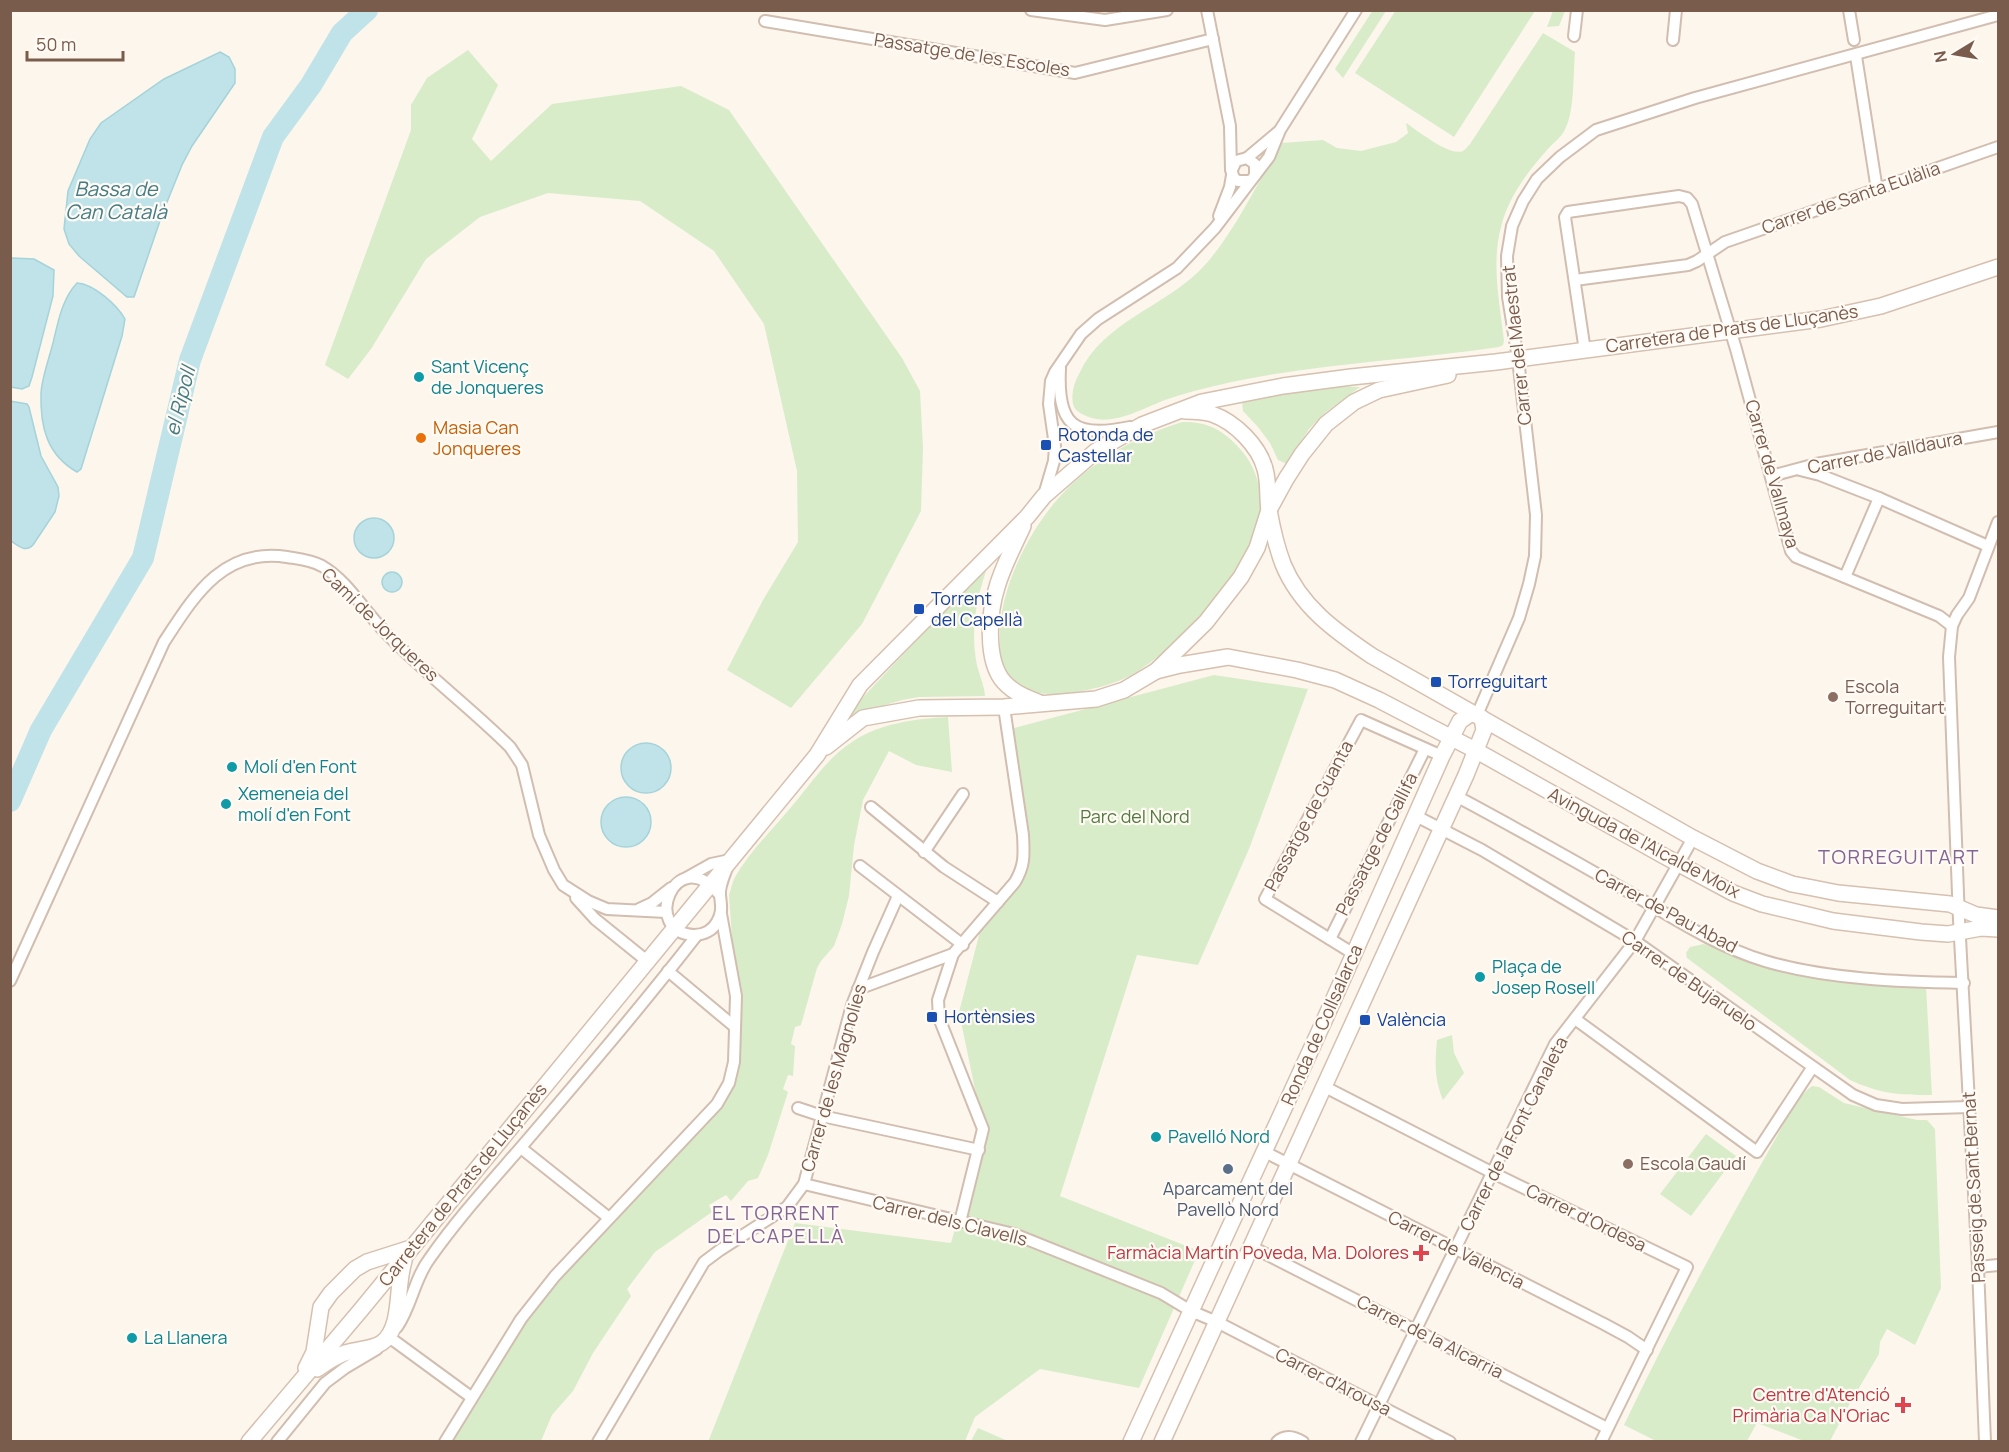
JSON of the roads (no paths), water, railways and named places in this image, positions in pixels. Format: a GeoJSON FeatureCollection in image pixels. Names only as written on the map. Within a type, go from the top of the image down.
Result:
{"type":"FeatureCollection","features":[{"type":"Feature","properties":{"kind":"street"},"geometry":{"type":"LineString","coordinates":[[1031,10],[1095,15],[1115,20],[1167,10]]}},
{"type":"Feature","properties":{"kind":"street"},"geometry":{"type":"LineString","coordinates":[[1207,10],[1230,126],[1232,172],[1230,187],[1215,228]]}},
{"type":"Feature","properties":{"kind":"street"},"geometry":{"type":"LineString","coordinates":[[1044,496],[1054,461],[1049,391],[1051,381],[1060,365],[1081,334],[1106,314],[1177,268],[1215,228],[1269,157],[1280,130],[1356,10]]}},
{"type":"Feature","properties":{"kind":"street"},"geometry":{"type":"LineString","coordinates":[[1574,36],[1576,10]]}},
{"type":"Feature","properties":{"kind":"street"},"geometry":{"type":"LineString","coordinates":[[1673,40],[1676,10]]}},
{"type":"Feature","properties":{"kind":"street"},"geometry":{"type":"LineString","coordinates":[[1849,10],[1854,40]]}},
{"type":"Feature","properties":{"kind":"street","name":"Carrer del Maestrat"},"geometry":{"type":"LineString","coordinates":[[1477,715],[1519,618],[1535,556],[1536,515],[1507,283],[1507,256],[1512,226],[1523,201],[1537,179],[1560,157],[1596,130],[1695,98],[1856,56],[1998,15]]}},
{"type":"Feature","properties":{"kind":"street","name":"Passatge de les Escoles"},"geometry":{"type":"LineString","coordinates":[[765,21],[1075,73],[1213,39]]}},
{"type":"Feature","properties":{"kind":"street"},"geometry":{"type":"LineString","coordinates":[[1856,56],[1877,190]]}},
{"type":"Feature","properties":{"kind":"street"},"geometry":{"type":"LineString","coordinates":[[1230,126],[1245,158],[1255,164],[1253,178]]}},
{"type":"Feature","properties":{"kind":"street"},"geometry":{"type":"LineString","coordinates":[[1232,172],[1236,160],[1245,158],[1280,130]]}},
{"type":"Feature","properties":{"kind":"street","name":"Carrer de Santa Eulàlia"},"geometry":{"type":"LineString","coordinates":[[1575,280],[1688,265],[1725,242],[1998,147]]}},
{"type":"Feature","properties":{"kind":"street"},"geometry":{"type":"LineString","coordinates":[[1232,172],[1238,181],[1253,178]]}},
{"type":"Feature","properties":{"kind":"street","name":"Carrer de Vallmaya"},"geometry":{"type":"LineString","coordinates":[[1575,280],[1565,217],[1568,212],[1679,196],[1687,198],[1692,204],[1730,331],[1791,551],[1796,557],[1939,616],[1952,626]]}},
{"type":"Feature","properties":{"kind":"street","name":"Carretera de Prats de Lluçanès"},"geometry":{"type":"LineString","coordinates":[[249,1442],[675,927],[715,889],[730,860],[817,755],[860,685],[1027,517],[1044,496],[1096,451],[1142,425],[1202,402],[1283,386],[1585,351],[1857,312],[1998,267]]}},
{"type":"Feature","properties":{"kind":"street"},"geometry":{"type":"LineString","coordinates":[[1575,280],[1585,351]]}},
{"type":"Feature","properties":{"kind":"street","name":"Carretera de Prats de Lluçanès"},"geometry":{"type":"LineString","coordinates":[[817,755],[863,718],[919,708],[1043,705],[1096,699],[1124,690],[1156,671],[1206,622],[1241,577],[1257,548],[1269,510],[1286,479],[1314,438],[1335,416],[1354,402],[1385,388],[1477,369],[1496,362]]}},
{"type":"Feature","properties":{"kind":"street"},"geometry":{"type":"LineString","coordinates":[[1060,365],[1058,394],[1061,406],[1071,423],[1097,432],[1110,432],[1142,425]]}},
{"type":"Feature","properties":{"kind":"street","name":"Carretera de Prats de Lluçanès"},"geometry":{"type":"LineString","coordinates":[[1176,412],[1211,413],[1225,420],[1243,435],[1254,447],[1265,467],[1269,490],[1269,510]]}},
{"type":"Feature","properties":{"kind":"street","name":"Carrer de Valldaura"},"geometry":{"type":"LineString","coordinates":[[1771,476],[1816,464],[1998,432]]}},
{"type":"Feature","properties":{"kind":"street"},"geometry":{"type":"LineString","coordinates":[[1798,469],[1879,498],[1988,546]]}},
{"type":"Feature","properties":{"kind":"street"},"geometry":{"type":"LineString","coordinates":[[1845,578],[1879,498]]}},
{"type":"Feature","properties":{"kind":"street","name":"Avinguda de l'Alcalde Moix"},"geometry":{"type":"LineString","coordinates":[[1269,510],[1283,564],[1297,591],[1315,613],[1336,631],[1372,656],[1693,838],[1736,861],[1792,884],[1838,893],[1959,906],[1976,915],[1998,918]]}},
{"type":"Feature","properties":{"kind":"street","name":"Carretera de Prats de Lluçanès"},"geometry":{"type":"LineString","coordinates":[[1027,517],[997,586],[992,612],[991,648],[995,667],[1002,681],[1014,692],[1043,705]]}},
{"type":"Feature","properties":{"kind":"street"},"geometry":{"type":"LineString","coordinates":[[1952,626],[1969,598],[1998,522]]}},
{"type":"Feature","properties":{"kind":"street","name":"Camí de Jorqueres"},"geometry":{"type":"LineString","coordinates":[[10,981],[164,642],[209,580],[233,565],[255,557],[281,556],[308,560],[322,566],[333,575],[384,632],[510,747],[522,765],[539,836],[563,885],[595,919],[647,961]]}},
{"type":"Feature","properties":{"kind":"street","name":"Passeig de Sant Bernat"},"geometry":{"type":"LineString","coordinates":[[1952,626],[1948,676],[1985,1442]]}},
{"type":"Feature","properties":{"kind":"street"},"geometry":{"type":"LineString","coordinates":[[1156,671],[1228,657],[1252,661],[1335,680],[1452,738]]}},
{"type":"Feature","properties":{"kind":"street"},"geometry":{"type":"LineString","coordinates":[[858,989],[953,954],[1015,882],[1022,869],[1024,855],[1004,707]]}},
{"type":"Feature","properties":{"kind":"street","name":"Ronda de Collsalarca"},"geometry":{"type":"LineString","coordinates":[[1131,1442],[1265,1152],[1442,756],[1460,721],[1477,715],[1484,730],[1456,795],[1162,1442]]}},
{"type":"Feature","properties":{"kind":"street","name":"Passatge de Guanta"},"geometry":{"type":"LineString","coordinates":[[1354,954],[1265,899],[1361,720],[1442,756]]}},
{"type":"Feature","properties":{"kind":"street","name":"Avinguda de l'Alcalde Moix"},"geometry":{"type":"LineString","coordinates":[[1452,738],[1679,865],[1740,896],[1812,918],[1927,933],[1960,933],[1982,928],[1998,929]]}},
{"type":"Feature","properties":{"kind":"street","name":"Passatge de Gallifa"},"geometry":{"type":"LineString","coordinates":[[1330,939],[1425,749]]}},
{"type":"Feature","properties":{"kind":"street"},"geometry":{"type":"LineString","coordinates":[[924,852],[963,794]]}},
{"type":"Feature","properties":{"kind":"street","name":"Carrer de Pau Abad"},"geometry":{"type":"LineString","coordinates":[[1456,795],[1712,940],[1764,961],[1802,970],[1926,982],[1964,983]]}},
{"type":"Feature","properties":{"kind":"street"},"geometry":{"type":"LineString","coordinates":[[871,807],[944,867],[998,902]]}},
{"type":"Feature","properties":{"kind":"street","name":"Carrer de Bujaruelo"},"geometry":{"type":"LineString","coordinates":[[1416,816],[1482,850],[1635,941],[1853,1095],[1876,1105],[1902,1109],[1970,1107]]}},
{"type":"Feature","properties":{"kind":"street","name":"Carrer de la Font Canaleta"},"geometry":{"type":"LineString","coordinates":[[1361,1442],[1555,1044],[1635,941],[1693,838]]}},
{"type":"Feature","properties":{"kind":"street"},"geometry":{"type":"LineString","coordinates":[[630,912],[652,903],[679,882],[711,864],[730,860]]}},
{"type":"Feature","properties":{"kind":"street"},"geometry":{"type":"LineString","coordinates":[[860,867],[963,945]]}},
{"type":"Feature","properties":{"kind":"street"},"geometry":{"type":"LineString","coordinates":[[445,1442],[521,1319],[555,1276],[717,1104],[729,1083],[734,1062],[736,996],[722,903],[715,889],[702,879],[692,878],[679,882],[668,894],[666,912],[675,927],[685,933],[697,935]]}},
{"type":"Feature","properties":{"kind":"street","name":"Camí de Jorqueres"},"geometry":{"type":"LineString","coordinates":[[563,885],[588,901],[607,909],[630,912],[666,912]]}},
{"type":"Feature","properties":{"kind":"street","name":"Carrer de les Magnolies"},"geometry":{"type":"LineString","coordinates":[[598,1442],[704,1263],[720,1250],[787,1207],[804,1185],[852,1005],[898,896]]}},
{"type":"Feature","properties":{"kind":"street","name":"Carretera de Prats de Lluçanès"},"geometry":{"type":"LineString","coordinates":[[277,1442],[325,1383],[345,1368],[383,1346],[399,1324],[413,1298],[419,1274],[429,1259],[697,935],[711,929],[722,914]]}},
{"type":"Feature","properties":{"kind":"street"},"geometry":{"type":"LineString","coordinates":[[953,954],[938,1000],[939,1018],[983,1128],[960,1222]]}},
{"type":"Feature","properties":{"kind":"street"},"geometry":{"type":"LineString","coordinates":[[668,971],[735,1027]]}},
{"type":"Feature","properties":{"kind":"street"},"geometry":{"type":"LineString","coordinates":[[1575,1019],[1757,1152],[1812,1068]]}},
{"type":"Feature","properties":{"kind":"street"},"geometry":{"type":"LineString","coordinates":[[1324,1020],[1349,1032]]}},
{"type":"Feature","properties":{"kind":"street","name":"Carrer d'Ordesa"},"geometry":{"type":"LineString","coordinates":[[1324,1087],[1493,1173],[1688,1267],[1647,1350]]}},
{"type":"Feature","properties":{"kind":"street"},"geometry":{"type":"LineString","coordinates":[[798,1108],[822,1116],[979,1150]]}},
{"type":"Feature","properties":{"kind":"street"},"geometry":{"type":"LineString","coordinates":[[521,1148],[609,1218]]}},
{"type":"Feature","properties":{"kind":"street","name":"Carrer de València"},"geometry":{"type":"LineString","coordinates":[[1265,1152],[1628,1337],[1647,1350]]}},
{"type":"Feature","properties":{"kind":"street","name":"Carrer dels Clavells"},"geometry":{"type":"LineString","coordinates":[[804,1185],[1014,1234],[1161,1293],[1191,1311],[1217,1322]]}},
{"type":"Feature","properties":{"kind":"street","name":"Carrer de la Alcarria"},"geometry":{"type":"LineString","coordinates":[[1252,1246],[1607,1428]]}},
{"type":"Feature","properties":{"kind":"street"},"geometry":{"type":"LineString","coordinates":[[298,1385],[314,1352],[321,1307],[331,1293],[356,1269],[383,1256],[411,1248]]}},
{"type":"Feature","properties":{"kind":"street"},"geometry":{"type":"LineString","coordinates":[[298,1385],[328,1361],[344,1354],[380,1345],[389,1337],[395,1320],[401,1272],[411,1248]]}},
{"type":"Feature","properties":{"kind":"street"},"geometry":{"type":"LineString","coordinates":[[1978,1267],[1998,1265]]}},
{"type":"Feature","properties":{"kind":"street"},"geometry":{"type":"LineString","coordinates":[[320,1314],[324,1338],[330,1346],[340,1350],[367,1349]]}},
{"type":"Feature","properties":{"kind":"street","name":"Carrer d'Arousa"},"geometry":{"type":"LineString","coordinates":[[1217,1322],[1450,1442]]}},
{"type":"Feature","properties":{"kind":"street"},"geometry":{"type":"LineString","coordinates":[[389,1337],[471,1397]]}},
{"type":"Feature","properties":{"kind":"street"},"geometry":{"type":"LineString","coordinates":[[1601,1442],[1647,1350]]}},
{"type":"Feature","properties":{"kind":"street"},"geometry":{"type":"LineString","coordinates":[[1282,1439],[1295,1437],[1303,1442]]}},
{"type":"Feature","properties":{"kind":"water","name":"Bassa de Can Català"},"geometry":{"type":"Polygon","coordinates":[[[220,52],[229,57],[235,69],[235,83],[192,146],[182,165],[134,297],[127,297],[79,256],[69,244],[64,229],[68,191],[90,139],[101,123],[164,79],[220,52]]]}},
{"type":"Feature","properties":{"kind":"water"},"geometry":{"type":"Polygon","coordinates":[[[10,259],[34,259],[54,270],[53,296],[32,377],[29,386],[22,389],[11,387],[10,259]]]}},
{"type":"Feature","properties":{"kind":"water"},"geometry":{"type":"Polygon","coordinates":[[[77,283],[91,287],[104,296],[125,319],[122,336],[81,469],[77,472],[59,457],[47,439],[42,417],[41,393],[61,311],[77,283]]]}},
{"type":"Feature","properties":{"kind":"water"},"geometry":{"type":"Polygon","coordinates":[[[10,401],[27,404],[29,407],[41,456],[58,487],[59,496],[55,512],[33,545],[27,548],[22,548],[11,541],[10,401]]]}},
{"type":"Feature","properties":{"kind":"water"},"geometry":{"type":"Polygon","coordinates":[[[374,518],[388,524],[394,538],[388,552],[374,558],[360,552],[354,538],[360,524],[374,518]]]}},
{"type":"Feature","properties":{"kind":"water"},"geometry":{"type":"Polygon","coordinates":[[[388,572],[396,572],[402,578],[402,586],[396,592],[388,592],[382,586],[382,578],[388,572]]]}},
{"type":"Feature","properties":{"kind":"water"},"geometry":{"type":"Polygon","coordinates":[[[646,743],[655,745],[666,754],[671,768],[669,777],[660,788],[646,793],[637,791],[626,782],[621,768],[623,759],[632,748],[646,743]]]}},
{"type":"Feature","properties":{"kind":"water"},"geometry":{"type":"Polygon","coordinates":[[[621,797],[631,797],[644,804],[651,817],[651,827],[644,840],[631,847],[621,847],[612,843],[605,836],[601,827],[601,817],[605,808],[612,801],[621,797]]]}},
{"type":"Feature","properties":{"kind":"waterway","name":"el Ripoll"},"geometry":{"type":"LineString","coordinates":[[10,801],[41,730],[143,558],[190,360],[273,137],[311,85],[342,33],[367,10]]}},
{"type":"Feature","properties":{"kind":"place","name":"Sant Vicenç de Jonqueres"},"geometry":{"type":"Point","coordinates":[419,377]}},
{"type":"Feature","properties":{"kind":"place","name":"Masia Can Jonqueres"},"geometry":{"type":"Point","coordinates":[421,438]}},
{"type":"Feature","properties":{"kind":"place","name":"Rotonda de Castellar"},"geometry":{"type":"Point","coordinates":[1046,445]}},
{"type":"Feature","properties":{"kind":"place","name":"Torrent del Capellà"},"geometry":{"type":"Point","coordinates":[919,609]}},
{"type":"Feature","properties":{"kind":"place","name":"Torreguitart"},"geometry":{"type":"Point","coordinates":[1436,682]}},
{"type":"Feature","properties":{"kind":"place","name":"Escola Torreguitart"},"geometry":{"type":"Point","coordinates":[1833,697]}},
{"type":"Feature","properties":{"kind":"place","name":"Molí d'en Font"},"geometry":{"type":"Point","coordinates":[232,767]}},
{"type":"Feature","properties":{"kind":"place","name":"Xemeneia del molí d'en Font"},"geometry":{"type":"Point","coordinates":[226,804]}},
{"type":"Feature","properties":{"kind":"place","name":"Plaça de Josep Rosell"},"geometry":{"type":"Point","coordinates":[1480,977]}},
{"type":"Feature","properties":{"kind":"place","name":"Hortènsies"},"geometry":{"type":"Point","coordinates":[932,1017]}},
{"type":"Feature","properties":{"kind":"place","name":"València"},"geometry":{"type":"Point","coordinates":[1365,1020]}},
{"type":"Feature","properties":{"kind":"place","name":"Pavelló Nord"},"geometry":{"type":"Point","coordinates":[1156,1137]}},
{"type":"Feature","properties":{"kind":"place","name":"Escola Gaudí"},"geometry":{"type":"Point","coordinates":[1628,1164]}},
{"type":"Feature","properties":{"kind":"place","name":"Aparcament del Pavellò Nord"},"geometry":{"type":"Point","coordinates":[1228,1169]}},
{"type":"Feature","properties":{"kind":"place","name":"Farmàcia Martín Poveda, Ma. Dolores"},"geometry":{"type":"Point","coordinates":[1421,1253]}},
{"type":"Feature","properties":{"kind":"place","name":"La Llanera"},"geometry":{"type":"Point","coordinates":[132,1338]}},
{"type":"Feature","properties":{"kind":"place","name":"Centre d'Atenció Primària Ca N'Oriac"},"geometry":{"type":"Point","coordinates":[1903,1405]}},
{"type":"Feature","properties":{"kind":"district","name":"TORREGUITART"},"geometry":{"type":"Point","coordinates":[1899,857]}},
{"type":"Feature","properties":{"kind":"district","name":"EL TORRENT DEL CAPELLÀ"},"geometry":{"type":"Point","coordinates":[776,1224]}},
{"type":"Feature","properties":{"kind":"park label","name":"Parc del Nord"},"geometry":{"type":"Point","coordinates":[1135,817]}}]}
